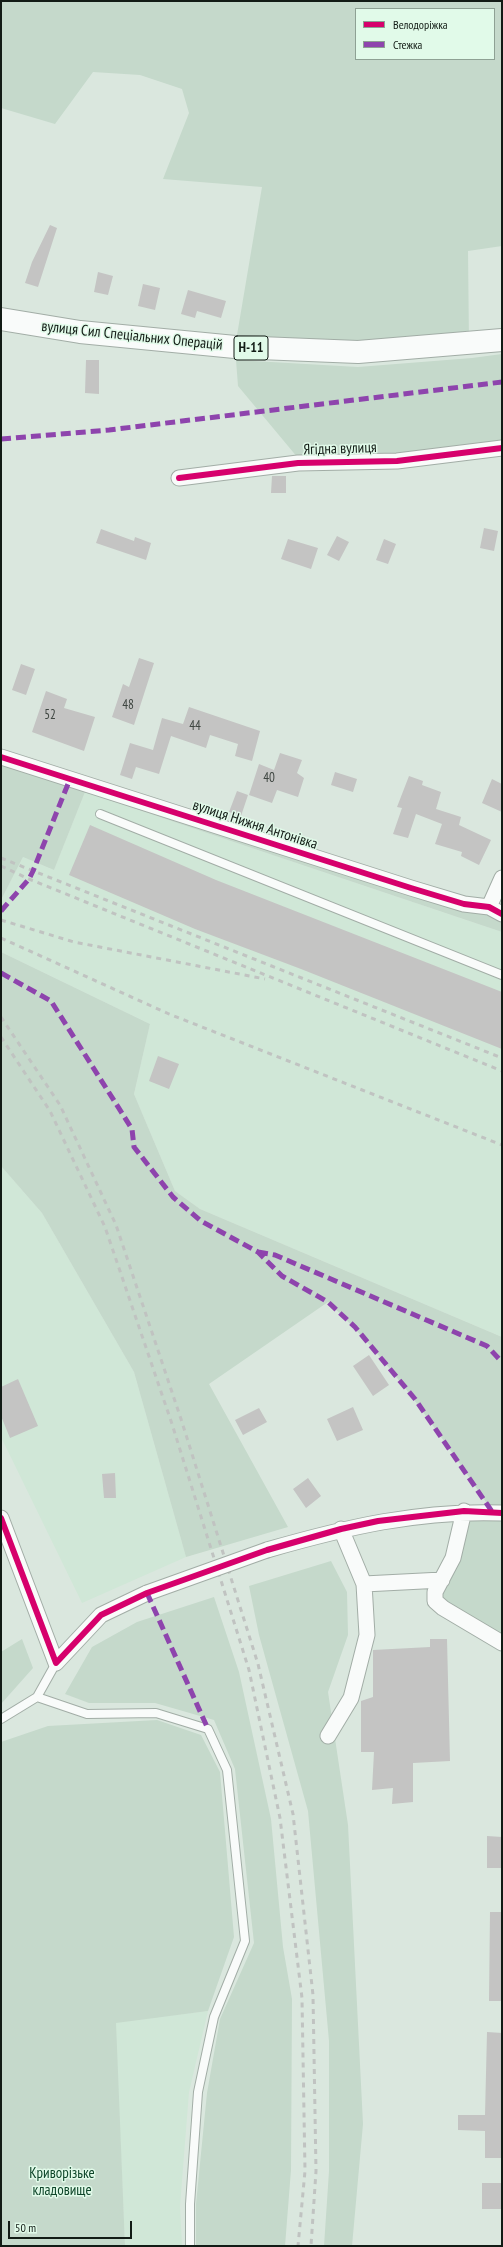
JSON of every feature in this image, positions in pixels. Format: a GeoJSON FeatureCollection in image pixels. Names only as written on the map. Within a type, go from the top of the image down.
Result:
{"type":"FeatureCollection","features":[{"type":"Feature","properties":{"kind":"main road","name":"вулиця Сил Спеціальних Операцій"},"geometry":{"type":"LineString","coordinates":[[1,319],[80,332],[235,347],[358,352],[502,340]]}},
{"type":"Feature","properties":{"kind":"street","name":"Ягідна вулиця"},"geometry":{"type":"LineString","coordinates":[[179,478],[298,463],[397,461],[502,448]]}},
{"type":"Feature","properties":{"kind":"street","name":"вулиця Нижня Антонівка"},"geometry":{"type":"LineString","coordinates":[[1,757],[411,888],[464,904],[496,911]]}},
{"type":"Feature","properties":{"kind":"street"},"geometry":{"type":"LineString","coordinates":[[496,911],[502,878]]}},
{"type":"Feature","properties":{"kind":"street"},"geometry":{"type":"LineString","coordinates":[[1,1518],[56,1663],[101,1615],[147,1593],[267,1550],[341,1529],[378,1521],[464,1511],[502,1513]]}},
{"type":"Feature","properties":{"kind":"street"},"geometry":{"type":"LineString","coordinates":[[464,1511],[452,1558],[435,1592],[435,1601],[443,1608],[502,1643]]}},
{"type":"Feature","properties":{"kind":"street"},"geometry":{"type":"LineString","coordinates":[[328,1736],[351,1698],[367,1635],[364,1584],[341,1529]]}},
{"type":"Feature","properties":{"kind":"street"},"geometry":{"type":"LineString","coordinates":[[364,1584],[442,1580]]}},
{"type":"Feature","properties":{"kind":"lane"},"geometry":{"type":"LineString","coordinates":[[100,814],[502,975]]}},
{"type":"Feature","properties":{"kind":"lane"},"geometry":{"type":"LineString","coordinates":[[1,1719],[37,1697],[56,1663]]}},
{"type":"Feature","properties":{"kind":"lane"},"geometry":{"type":"LineString","coordinates":[[37,1697],[87,1714],[156,1713],[208,1729],[227,1770],[245,1941],[214,2017],[198,2092],[190,2204],[190,2246]]}},
{"type":"Feature","properties":{"kind":"shaded area"},"geometry":{"type":"Polygon","coordinates":[[[85,792],[502,932],[502,1337],[200,1209],[175,1191],[134,1094],[150,1024],[1,952],[1,900],[23,857],[54,870],[85,792]]]}},
{"type":"Feature","properties":{"kind":"shaded area"},"geometry":{"type":"Polygon","coordinates":[[[1,1166],[42,1213],[134,1372],[186,1557],[82,1603],[1,1437],[1,1166]]]}},
{"type":"Feature","properties":{"kind":"shaded area"},"geometry":{"type":"Polygon","coordinates":[[[208,2011],[189,2092],[180,2206],[182,2246],[125,2246],[115,2022],[208,2011]]]}},
{"type":"Feature","properties":{"kind":"green space"},"geometry":{"type":"Polygon","coordinates":[[[1,1],[502,1],[502,246],[468,251],[469,344],[235,347],[262,187],[163,179],[189,113],[182,89],[140,75],[93,72],[55,124],[1,108],[1,1]]]}},
{"type":"Feature","properties":{"kind":"green space"},"geometry":{"type":"Polygon","coordinates":[[[502,354],[502,443],[396,456],[298,458],[238,386],[236,360],[358,367],[472,358],[502,354]]]}},
{"type":"Feature","properties":{"kind":"green space"},"geometry":{"type":"Polygon","coordinates":[[[1,761],[486,914],[502,921],[502,932],[85,792],[54,870],[23,857],[1,900],[1,761]]]}},
{"type":"Feature","properties":{"kind":"green space"},"geometry":{"type":"Polygon","coordinates":[[[1,952],[150,1024],[134,1094],[175,1191],[200,1209],[502,1337],[502,1643],[435,1601],[464,1511],[493,1512],[436,1429],[396,1376],[352,1326],[328,1302],[209,1384],[288,1527],[186,1557],[134,1372],[42,1213],[1,1166],[1,952]]]}},
{"type":"Feature","properties":{"kind":"green space"},"geometry":{"type":"Polygon","coordinates":[[[331,1561],[347,1592],[348,1635],[328,1692],[348,1825],[363,2124],[352,2246],[324,2246],[329,2171],[329,2041],[308,1811],[259,1635],[249,1586],[331,1561]]]}},
{"type":"Feature","properties":{"kind":"green space"},"geometry":{"type":"Polygon","coordinates":[[[214,1597],[239,1672],[271,1819],[283,1947],[292,1999],[291,2170],[285,2246],[196,2246],[196,2204],[207,2093],[220,2019],[254,1943],[235,1769],[214,1720],[155,1703],[89,1703],[65,1694],[92,1647],[137,1622],[214,1597]]]}},
{"type":"Feature","properties":{"kind":"green space"},"geometry":{"type":"Polygon","coordinates":[[[22,1639],[33,1668],[1,1704],[1,1652],[22,1639]]]}},
{"type":"Feature","properties":{"kind":"green space","name":"Криворізьке кладовище"},"geometry":{"type":"Polygon","coordinates":[[[157,1720],[201,1735],[220,1772],[234,1937],[208,2011],[116,2023],[125,2246],[1,2246],[1,1742],[48,1726],[157,1720]]]}},
{"type":"Feature","properties":{"kind":"building"},"geometry":{"type":"Polygon","coordinates":[[[50,225],[57,228],[38,287],[25,283],[32,262],[50,225]]]}},
{"type":"Feature","properties":{"kind":"building"},"geometry":{"type":"Polygon","coordinates":[[[98,272],[113,276],[108,295],[94,292],[98,272]]]}},
{"type":"Feature","properties":{"kind":"building"},"geometry":{"type":"Polygon","coordinates":[[[143,284],[160,288],[155,310],[138,306],[143,284]]]}},
{"type":"Feature","properties":{"kind":"building"},"geometry":{"type":"Polygon","coordinates":[[[188,290],[226,301],[221,318],[197,311],[195,318],[181,314],[188,290]]]}},
{"type":"Feature","properties":{"kind":"building"},"geometry":{"type":"Polygon","coordinates":[[[86,360],[99,360],[99,394],[85,393],[86,360]]]}},
{"type":"Feature","properties":{"kind":"building"},"geometry":{"type":"Polygon","coordinates":[[[272,476],[286,476],[286,493],[271,493],[272,476]]]}},
{"type":"Feature","properties":{"kind":"building"},"geometry":{"type":"Polygon","coordinates":[[[484,528],[498,531],[494,551],[480,548],[484,528]]]}},
{"type":"Feature","properties":{"kind":"building"},"geometry":{"type":"Polygon","coordinates":[[[101,529],[134,541],[135,537],[151,543],[146,560],[96,543],[101,529]]]}},
{"type":"Feature","properties":{"kind":"building"},"geometry":{"type":"Polygon","coordinates":[[[337,536],[349,542],[339,561],[327,555],[337,536]]]}},
{"type":"Feature","properties":{"kind":"building"},"geometry":{"type":"Polygon","coordinates":[[[288,539],[318,548],[311,569],[281,559],[288,539]]]}},
{"type":"Feature","properties":{"kind":"building"},"geometry":{"type":"Polygon","coordinates":[[[384,539],[396,544],[388,564],[376,560],[384,539]]]}},
{"type":"Feature","properties":{"kind":"building"},"geometry":{"type":"Polygon","coordinates":[[[139,658],[154,663],[134,725],[112,717],[123,684],[129,687],[139,658]]]}},
{"type":"Feature","properties":{"kind":"building"},"geometry":{"type":"Polygon","coordinates":[[[21,664],[35,669],[26,695],[12,690],[21,664]]]}},
{"type":"Feature","properties":{"kind":"building"},"geometry":{"type":"Polygon","coordinates":[[[46,691],[67,699],[64,708],[95,717],[84,751],[32,732],[46,691]]]}},
{"type":"Feature","properties":{"kind":"building"},"geometry":{"type":"Polygon","coordinates":[[[189,707],[260,731],[252,761],[235,756],[238,744],[210,735],[206,748],[171,736],[159,774],[136,767],[132,779],[120,775],[130,743],[153,750],[162,718],[183,724],[189,707]]]}},
{"type":"Feature","properties":{"kind":"building"},"geometry":{"type":"Polygon","coordinates":[[[280,753],[302,760],[297,773],[304,778],[298,797],[277,790],[272,803],[249,795],[259,764],[274,770],[280,753]]]}},
{"type":"Feature","properties":{"kind":"building"},"geometry":{"type":"Polygon","coordinates":[[[335,772],[357,779],[353,792],[331,785],[335,772]]]}},
{"type":"Feature","properties":{"kind":"building"},"geometry":{"type":"Polygon","coordinates":[[[409,776],[423,781],[422,785],[441,792],[436,809],[461,817],[459,825],[491,840],[479,865],[461,856],[462,852],[435,844],[442,824],[416,814],[408,838],[393,834],[402,808],[397,807],[409,776]]]}},
{"type":"Feature","properties":{"kind":"building"},"geometry":{"type":"Polygon","coordinates":[[[492,779],[502,784],[502,812],[482,803],[492,779]]]}},
{"type":"Feature","properties":{"kind":"building"},"geometry":{"type":"Polygon","coordinates":[[[237,791],[248,795],[241,816],[229,812],[237,791]]]}},
{"type":"Feature","properties":{"kind":"building"},"geometry":{"type":"Polygon","coordinates":[[[90,825],[216,880],[502,992],[502,1049],[301,969],[195,929],[69,875],[90,825]]]}},
{"type":"Feature","properties":{"kind":"building"},"geometry":{"type":"Polygon","coordinates":[[[158,1056],[179,1064],[169,1089],[149,1081],[158,1056]]]}},
{"type":"Feature","properties":{"kind":"building"},"geometry":{"type":"Polygon","coordinates":[[[369,1355],[389,1385],[373,1396],[353,1366],[369,1355]]]}},
{"type":"Feature","properties":{"kind":"building"},"geometry":{"type":"Polygon","coordinates":[[[18,1379],[38,1426],[10,1438],[1,1416],[1,1387],[18,1379]]]}},
{"type":"Feature","properties":{"kind":"building"},"geometry":{"type":"Polygon","coordinates":[[[353,1407],[363,1430],[337,1441],[327,1419],[353,1407]]]}},
{"type":"Feature","properties":{"kind":"building"},"geometry":{"type":"Polygon","coordinates":[[[259,1408],[267,1422],[243,1435],[235,1420],[259,1408]]]}},
{"type":"Feature","properties":{"kind":"building"},"geometry":{"type":"Polygon","coordinates":[[[115,1473],[116,1498],[104,1498],[102,1474],[115,1473]]]}},
{"type":"Feature","properties":{"kind":"building"},"geometry":{"type":"Polygon","coordinates":[[[308,1478],[321,1496],[306,1508],[293,1489],[308,1478]]]}},
{"type":"Feature","properties":{"kind":"building"},"geometry":{"type":"Polygon","coordinates":[[[430,1639],[447,1639],[450,1761],[413,1763],[413,1802],[392,1804],[393,1788],[372,1790],[374,1752],[361,1752],[361,1701],[373,1697],[373,1650],[430,1647],[430,1639]]]}},
{"type":"Feature","properties":{"kind":"building"},"geometry":{"type":"Polygon","coordinates":[[[487,1836],[502,1837],[502,1868],[487,1868],[487,1836]]]}},
{"type":"Feature","properties":{"kind":"building"},"geometry":{"type":"Polygon","coordinates":[[[490,1912],[502,1912],[502,2001],[489,2001],[490,1912]]]}},
{"type":"Feature","properties":{"kind":"building"},"geometry":{"type":"Polygon","coordinates":[[[487,2032],[502,2033],[502,2158],[485,2158],[485,2131],[458,2130],[458,2115],[485,2115],[487,2032]]]}},
{"type":"Feature","properties":{"kind":"building"},"geometry":{"type":"Polygon","coordinates":[[[482,2183],[502,2183],[502,2209],[482,2209],[482,2183]]]}},
{"type":"Feature","properties":{"kind":"railway"},"geometry":{"type":"LineString","coordinates":[[1,858],[502,1058]]}},
{"type":"Feature","properties":{"kind":"railway"},"geometry":{"type":"LineString","coordinates":[[1,866],[29,879],[502,1071]]}},
{"type":"Feature","properties":{"kind":"railway"},"geometry":{"type":"LineString","coordinates":[[1,920],[74,942],[265,979]]}},
{"type":"Feature","properties":{"kind":"railway"},"geometry":{"type":"LineString","coordinates":[[1,938],[169,1014],[502,1145]]}},
{"type":"Feature","properties":{"kind":"railway"},"geometry":{"type":"LineString","coordinates":[[1,1017],[60,1105],[116,1225],[181,1419],[258,1664],[293,1814],[313,1995],[316,2171],[311,2246]]}},
{"type":"Feature","properties":{"kind":"railway"},"geometry":{"type":"LineString","coordinates":[[1,1037],[50,1111],[105,1227],[172,1424],[249,1670],[280,1818],[302,1998],[305,2171],[298,2246]]}},
{"type":"Feature","properties":{"kind":"marked path"},"geometry":{"type":"LineString","coordinates":[[1,439],[109,430],[502,382]]}},
{"type":"Feature","properties":{"kind":"marked path"},"geometry":{"type":"LineString","coordinates":[[1,911],[29,879],[70,779]]}},
{"type":"Feature","properties":{"kind":"marked path"},"geometry":{"type":"LineString","coordinates":[[1,973],[51,1001],[132,1129],[134,1147],[173,1197],[201,1221],[258,1252],[282,1276],[328,1302],[355,1327],[415,1399],[493,1513]]}},
{"type":"Feature","properties":{"kind":"marked path"},"geometry":{"type":"LineString","coordinates":[[258,1252],[275,1255],[487,1346],[502,1362]]}},
{"type":"Feature","properties":{"kind":"marked path"},"geometry":{"type":"LineString","coordinates":[[147,1593],[208,1729]]}},
{"type":"Feature","properties":{"kind":"cycle path"},"geometry":{"type":"LineString","coordinates":[[179,478],[298,463],[397,461],[502,448]]}},
{"type":"Feature","properties":{"kind":"cycle path"},"geometry":{"type":"LineString","coordinates":[[1,757],[411,888],[464,904],[489,907],[502,914]]}},
{"type":"Feature","properties":{"kind":"cycle path"},"geometry":{"type":"LineString","coordinates":[[1,1518],[56,1663],[101,1615],[147,1593],[267,1550],[341,1529],[378,1521],[464,1511],[502,1513]]}}]}
